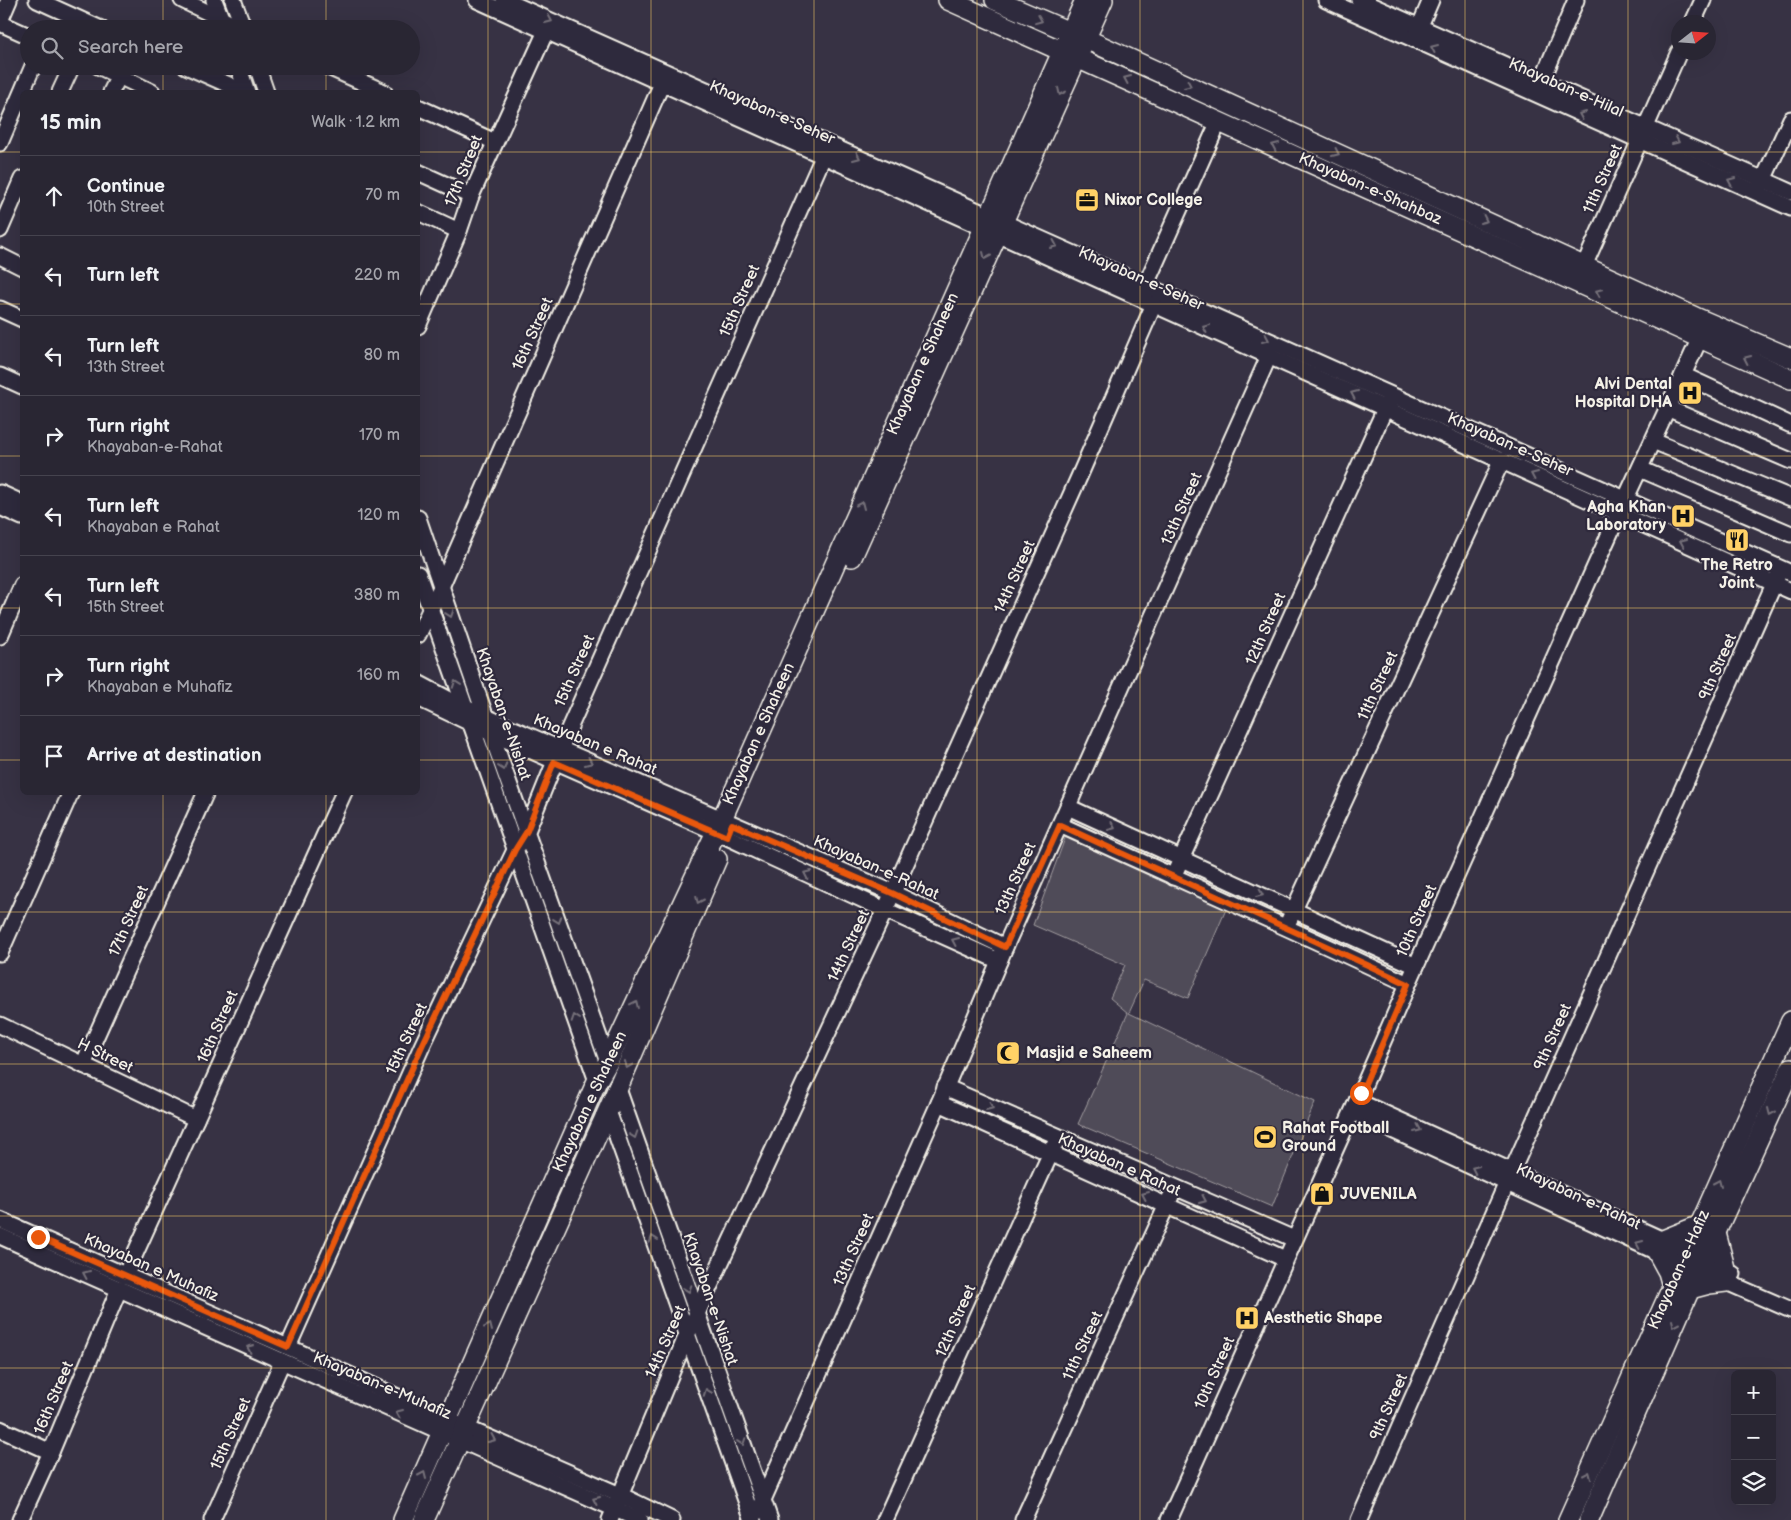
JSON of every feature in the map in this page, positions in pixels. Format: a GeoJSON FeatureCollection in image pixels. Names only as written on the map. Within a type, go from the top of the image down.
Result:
{"type":"FeatureCollection","features":[{"type":"Feature","properties":{"kind":"main road","name":"Khayaban-e-Shahbaz"},"geometry":{"type":"LineString","coordinates":[[948,0],[1791,379]]}},
{"type":"Feature","properties":{"kind":"main road","name":"Khayaban-e-Shahbaz"},"geometry":{"type":"LineString","coordinates":[[995,0],[1078,35],[1695,317],[1791,358]]}},
{"type":"Feature","properties":{"kind":"main road","name":"Khayaban e Shaheen"},"geometry":{"type":"LineString","coordinates":[[1078,35],[1084,0]]}},
{"type":"Feature","properties":{"kind":"main road","name":"Khayaban e Shaheen"},"geometry":{"type":"LineString","coordinates":[[424,1520],[618,1090],[724,828],[1069,54],[1078,35],[1103,0]]}},
{"type":"Feature","properties":{"kind":"main road","name":"Khayaban e Shaheen"},"geometry":{"type":"LineString","coordinates":[[404,1520],[597,1081],[724,828]]}},
{"type":"Feature","properties":{"kind":"main road","name":"Khayaban-e-Hafiz"},"geometry":{"type":"LineString","coordinates":[[1568,1520],[1694,1262],[1791,1021]]}},
{"type":"Feature","properties":{"kind":"main road","name":"Khayaban-e-Hafiz"},"geometry":{"type":"LineString","coordinates":[[1708,1229],[1791,1068]]}},
{"type":"Feature","properties":{"kind":"main road"},"geometry":{"type":"LineString","coordinates":[[1708,1229],[1726,1277],[1709,1284],[1681,1288],[1668,1272],[1660,1246],[1682,1234],[1708,1229]]}},
{"type":"Feature","properties":{"kind":"main road","name":"Khayaban-e-Hafiz"},"geometry":{"type":"LineString","coordinates":[[1589,1520],[1681,1288]]}},
{"type":"Feature","properties":{"kind":"street"},"geometry":{"type":"LineString","coordinates":[[9,0],[0,22],[20,32]]}},
{"type":"Feature","properties":{"kind":"street"},"geometry":{"type":"LineString","coordinates":[[37,0],[82,20]]}},
{"type":"Feature","properties":{"kind":"street"},"geometry":{"type":"LineString","coordinates":[[182,0],[218,20]]}},
{"type":"Feature","properties":{"kind":"street"},"geometry":{"type":"LineString","coordinates":[[214,0],[222,20]]}},
{"type":"Feature","properties":{"kind":"street"},"geometry":{"type":"LineString","coordinates":[[233,0],[240,20]]}},
{"type":"Feature","properties":{"kind":"street","name":"Khayaban-e-Seher"},"geometry":{"type":"LineString","coordinates":[[477,0],[546,31],[664,78]]}},
{"type":"Feature","properties":{"kind":"street","name":"Khayaban-e-Seher"},"geometry":{"type":"LineString","coordinates":[[504,0],[664,78],[1388,402],[1502,460],[1786,586]]}},
{"type":"Feature","properties":{"kind":"street","name":"Khayaban-e-Hilal"},"geometry":{"type":"LineString","coordinates":[[1326,0],[1416,33],[1761,186]]}},
{"type":"Feature","properties":{"kind":"street"},"geometry":{"type":"LineString","coordinates":[[1359,0],[1416,33],[1431,0]]}},
{"type":"Feature","properties":{"kind":"street"},"geometry":{"type":"LineString","coordinates":[[1539,87],[1576,0]]}},
{"type":"Feature","properties":{"kind":"street"},"geometry":{"type":"LineString","coordinates":[[1696,15],[1703,0]]}},
{"type":"Feature","properties":{"kind":"street","name":"17th Street"},"geometry":{"type":"LineString","coordinates":[[420,321],[459,231],[471,196],[546,31]]}},
{"type":"Feature","properties":{"kind":"street","name":"11th Street"},"geometry":{"type":"LineString","coordinates":[[1584,266],[1675,60]]}},
{"type":"Feature","properties":{"kind":"street"},"geometry":{"type":"LineString","coordinates":[[23,90],[29,75]]}},
{"type":"Feature","properties":{"kind":"street"},"geometry":{"type":"LineString","coordinates":[[61,90],[68,75]]}},
{"type":"Feature","properties":{"kind":"street"},"geometry":{"type":"LineString","coordinates":[[207,75],[241,90]]}},
{"type":"Feature","properties":{"kind":"street"},"geometry":{"type":"LineString","coordinates":[[241,75],[245,90]]}},
{"type":"Feature","properties":{"kind":"street"},"geometry":{"type":"LineString","coordinates":[[260,75],[265,90]]}},
{"type":"Feature","properties":{"kind":"street"},"geometry":{"type":"LineString","coordinates":[[346,75],[380,90]]}},
{"type":"Feature","properties":{"kind":"street"},"geometry":{"type":"LineString","coordinates":[[112,90],[119,76],[144,90]]}},
{"type":"Feature","properties":{"kind":"street","name":"16th Street"},"geometry":{"type":"LineString","coordinates":[[420,631],[441,587],[664,78]]}},
{"type":"Feature","properties":{"kind":"street"},"geometry":{"type":"LineString","coordinates":[[0,143],[20,96]]}},
{"type":"Feature","properties":{"kind":"street"},"geometry":{"type":"LineString","coordinates":[[420,108],[495,142]]}},
{"type":"Feature","properties":{"kind":"street"},"geometry":{"type":"LineString","coordinates":[[1761,186],[1791,119]]}},
{"type":"Feature","properties":{"kind":"street"},"geometry":{"type":"LineString","coordinates":[[1143,292],[1219,121]]}},
{"type":"Feature","properties":{"kind":"street","name":"15th Street"},"geometry":{"type":"LineString","coordinates":[[288,1347],[422,1046],[515,850],[527,831],[557,755],[826,150]]}},
{"type":"Feature","properties":{"kind":"street"},"geometry":{"type":"LineString","coordinates":[[420,173],[471,196]]}},
{"type":"Feature","properties":{"kind":"street"},"geometry":{"type":"LineString","coordinates":[[0,230],[20,184]]}},
{"type":"Feature","properties":{"kind":"street"},"geometry":{"type":"LineString","coordinates":[[1761,186],[1791,192]]}},
{"type":"Feature","properties":{"kind":"street"},"geometry":{"type":"LineString","coordinates":[[1761,186],[1791,208]]}},
{"type":"Feature","properties":{"kind":"street"},"geometry":{"type":"LineString","coordinates":[[420,213],[459,231]]}},
{"type":"Feature","properties":{"kind":"street"},"geometry":{"type":"LineString","coordinates":[[0,256],[20,265]]}},
{"type":"Feature","properties":{"kind":"street","name":"Khayaban-e-Seher"},"geometry":{"type":"LineString","coordinates":[[1143,292],[1154,304],[1269,356],[1388,402],[1626,499],[1786,571]]}},
{"type":"Feature","properties":{"kind":"street","name":"14th Street"},"geometry":{"type":"LineString","coordinates":[[615,1508],[687,1335],[885,910],[1071,495],[1154,304]]}},
{"type":"Feature","properties":{"kind":"street"},"geometry":{"type":"LineString","coordinates":[[0,309],[20,318]]}},
{"type":"Feature","properties":{"kind":"street","name":"10th Street"},"geometry":{"type":"LineString","coordinates":[[1169,1520],[1619,513],[1700,338]]}},
{"type":"Feature","properties":{"kind":"street","name":"13th Street"},"geometry":{"type":"LineString","coordinates":[[752,1520],[763,1500],[939,1103],[1002,954],[1269,356]]}},
{"type":"Feature","properties":{"kind":"street"},"geometry":{"type":"LineString","coordinates":[[1683,375],[1791,425]]}},
{"type":"Feature","properties":{"kind":"street"},"geometry":{"type":"LineString","coordinates":[[0,376],[20,385]]}},
{"type":"Feature","properties":{"kind":"street","name":"12th Street"},"geometry":{"type":"LineString","coordinates":[[1173,878],[1388,402]]}},
{"type":"Feature","properties":{"kind":"street"},"geometry":{"type":"LineString","coordinates":[[1668,408],[1791,461]]}},
{"type":"Feature","properties":{"kind":"street"},"geometry":{"type":"LineString","coordinates":[[1653,441],[1791,498]]}},
{"type":"Feature","properties":{"kind":"street","name":"11th Street"},"geometry":{"type":"LineString","coordinates":[[1286,926],[1502,460]]}},
{"type":"Feature","properties":{"kind":"street"},"geometry":{"type":"LineString","coordinates":[[1640,469],[1791,534]]}},
{"type":"Feature","properties":{"kind":"street"},"geometry":{"type":"LineString","coordinates":[[0,493],[20,502]]}},
{"type":"Feature","properties":{"kind":"street"},"geometry":{"type":"LineString","coordinates":[[0,507],[20,516]]}},
{"type":"Feature","properties":{"kind":"street","name":"Khayaban-e-Nishat"},"geometry":{"type":"LineString","coordinates":[[420,524],[485,716],[608,1062]]}},
{"type":"Feature","properties":{"kind":"street","name":"9th Street"},"geometry":{"type":"LineString","coordinates":[[1359,1520],[1509,1177],[1786,586],[1786,571]]}},
{"type":"Feature","properties":{"kind":"street","name":"Khayaban-e-Nishat"},"geometry":{"type":"LineString","coordinates":[[420,580],[597,1081]]}},
{"type":"Feature","properties":{"kind":"street"},"geometry":{"type":"LineString","coordinates":[[0,636],[20,589]]}},
{"type":"Feature","properties":{"kind":"street","name":"Khayaban e Rahat"},"geometry":{"type":"LineString","coordinates":[[420,684],[468,715],[491,733],[557,755]]}},
{"type":"Feature","properties":{"kind":"street","name":"Khayaban e Rahat"},"geometry":{"type":"LineString","coordinates":[[420,699],[468,715],[485,716],[557,755],[724,828]]}},
{"type":"Feature","properties":{"kind":"street"},"geometry":{"type":"LineString","coordinates":[[0,954],[70,795]]}},
{"type":"Feature","properties":{"kind":"street","name":"17th Street"},"geometry":{"type":"LineString","coordinates":[[83,1065],[205,795]]}},
{"type":"Feature","properties":{"kind":"street","name":"16th Street"},"geometry":{"type":"LineString","coordinates":[[20,1520],[51,1452],[122,1282],[343,795]]}},
{"type":"Feature","properties":{"kind":"street"},"geometry":{"type":"LineString","coordinates":[[1068,807],[1416,966]]}},
{"type":"Feature","properties":{"kind":"street"},"geometry":{"type":"LineString","coordinates":[[1060,825],[1173,878],[1286,926],[1408,984]]}},
{"type":"Feature","properties":{"kind":"street","name":"Khayaban-e-Rahat"},"geometry":{"type":"LineString","coordinates":[[724,828],[892,893],[1002,954]]}},
{"type":"Feature","properties":{"kind":"street","name":"Khayaban-e-Rahat"},"geometry":{"type":"LineString","coordinates":[[724,828],[885,910],[1002,954]]}},
{"type":"Feature","properties":{"kind":"street","name":"H Street"},"geometry":{"type":"LineString","coordinates":[[0,1025],[196,1119]]}},
{"type":"Feature","properties":{"kind":"street"},"geometry":{"type":"LineString","coordinates":[[945,1087],[1294,1239]]}},
{"type":"Feature","properties":{"kind":"street","name":"Khayaban-e-Nishat"},"geometry":{"type":"LineString","coordinates":[[618,1090],[770,1520]]}},
{"type":"Feature","properties":{"kind":"street","name":"Khayaban e Rahat"},"geometry":{"type":"LineString","coordinates":[[939,1103],[1285,1259]]}},
{"type":"Feature","properties":{"kind":"street","name":"Khayaban-e-Rahat"},"geometry":{"type":"LineString","coordinates":[[1355,1107],[1660,1246],[1791,1310]]}},
{"type":"Feature","properties":{"kind":"street","name":"Khayaban-e-Nishat"},"geometry":{"type":"LineString","coordinates":[[608,1111],[752,1520]]}},
{"type":"Feature","properties":{"kind":"street","name":"12th Street"},"geometry":{"type":"LineString","coordinates":[[885,1520],[1052,1153],[1058,1136]]}},
{"type":"Feature","properties":{"kind":"street","name":"11th Street"},"geometry":{"type":"LineString","coordinates":[[1023,1520],[1175,1187]]}},
{"type":"Feature","properties":{"kind":"street"},"geometry":{"type":"LineString","coordinates":[[0,1220],[35,1244]]}},
{"type":"Feature","properties":{"kind":"street","name":"Khayaban-e-Muhafiz"},"geometry":{"type":"LineString","coordinates":[[0,1236],[35,1244],[199,1317],[282,1362],[463,1433],[640,1520]]}},
{"type":"Feature","properties":{"kind":"street","name":"Khayaban-e-Rahat"},"geometry":{"type":"LineString","coordinates":[[1726,1277],[1791,1300]]}},
{"type":"Feature","properties":{"kind":"street","name":"Khayaban e Muhafiz"},"geometry":{"type":"LineString","coordinates":[[199,1317],[288,1347]]}},
{"type":"Feature","properties":{"kind":"street","name":"Khayaban-e-Muhafiz"},"geometry":{"type":"LineString","coordinates":[[288,1347],[445,1426]]}},
{"type":"Feature","properties":{"kind":"street","name":"15th Street"},"geometry":{"type":"LineString","coordinates":[[212,1520],[282,1362]]}},
{"type":"Feature","properties":{"kind":"street"},"geometry":{"type":"LineString","coordinates":[[0,1429],[51,1452]]}},
{"type":"Feature","properties":{"kind":"street","name":"Khayaban-e-Muhafiz"},"geometry":{"type":"LineString","coordinates":[[615,1508],[672,1520]]}},
{"type":"Feature","properties":{"kind":"shaded area"},"geometry":{"type":"Polygon","coordinates":[[[1067,833],[1227,907],[1188,998],[1144,980],[1129,1013],[1315,1102],[1272,1207],[1078,1124],[1128,1013],[1110,998],[1125,965],[1033,925],[1067,833]]]}},
{"type":"Feature","properties":{"kind":"place","name":"Nixor College"},"geometry":{"type":"Point","coordinates":[1087,200]}},
{"type":"Feature","properties":{"kind":"place","name":"Alvi Dental Hospital DHA"},"geometry":{"type":"Point","coordinates":[1690,393]}},
{"type":"Feature","properties":{"kind":"place","name":"Agha Khan Laboratory"},"geometry":{"type":"Point","coordinates":[1683,516]}},
{"type":"Feature","properties":{"kind":"place","name":"The Retro Joint"},"geometry":{"type":"Point","coordinates":[1737,540]}},
{"type":"Feature","properties":{"kind":"place","name":"Masjid e Saheem"},"geometry":{"type":"Point","coordinates":[1008,1053]}},
{"type":"Feature","properties":{"kind":"place","name":"Rahat Football Ground"},"geometry":{"type":"Point","coordinates":[1265,1137]}},
{"type":"Feature","properties":{"kind":"place","name":"JUVENILA"},"geometry":{"type":"Point","coordinates":[1322,1194]}},
{"type":"Feature","properties":{"kind":"place","name":"Aesthetic Shape"},"geometry":{"type":"Point","coordinates":[1247,1318]}},
{"type":"Feature","properties":{"kind":"route"},"geometry":{"type":"LineString","coordinates":[[38,1237],[288,1347],[422,1046],[515,850],[527,831],[554,762],[727,837],[732,824],[892,893],[1005,947],[1060,825],[1173,878],[1286,926],[1408,984],[1361,1093]]}}]}
